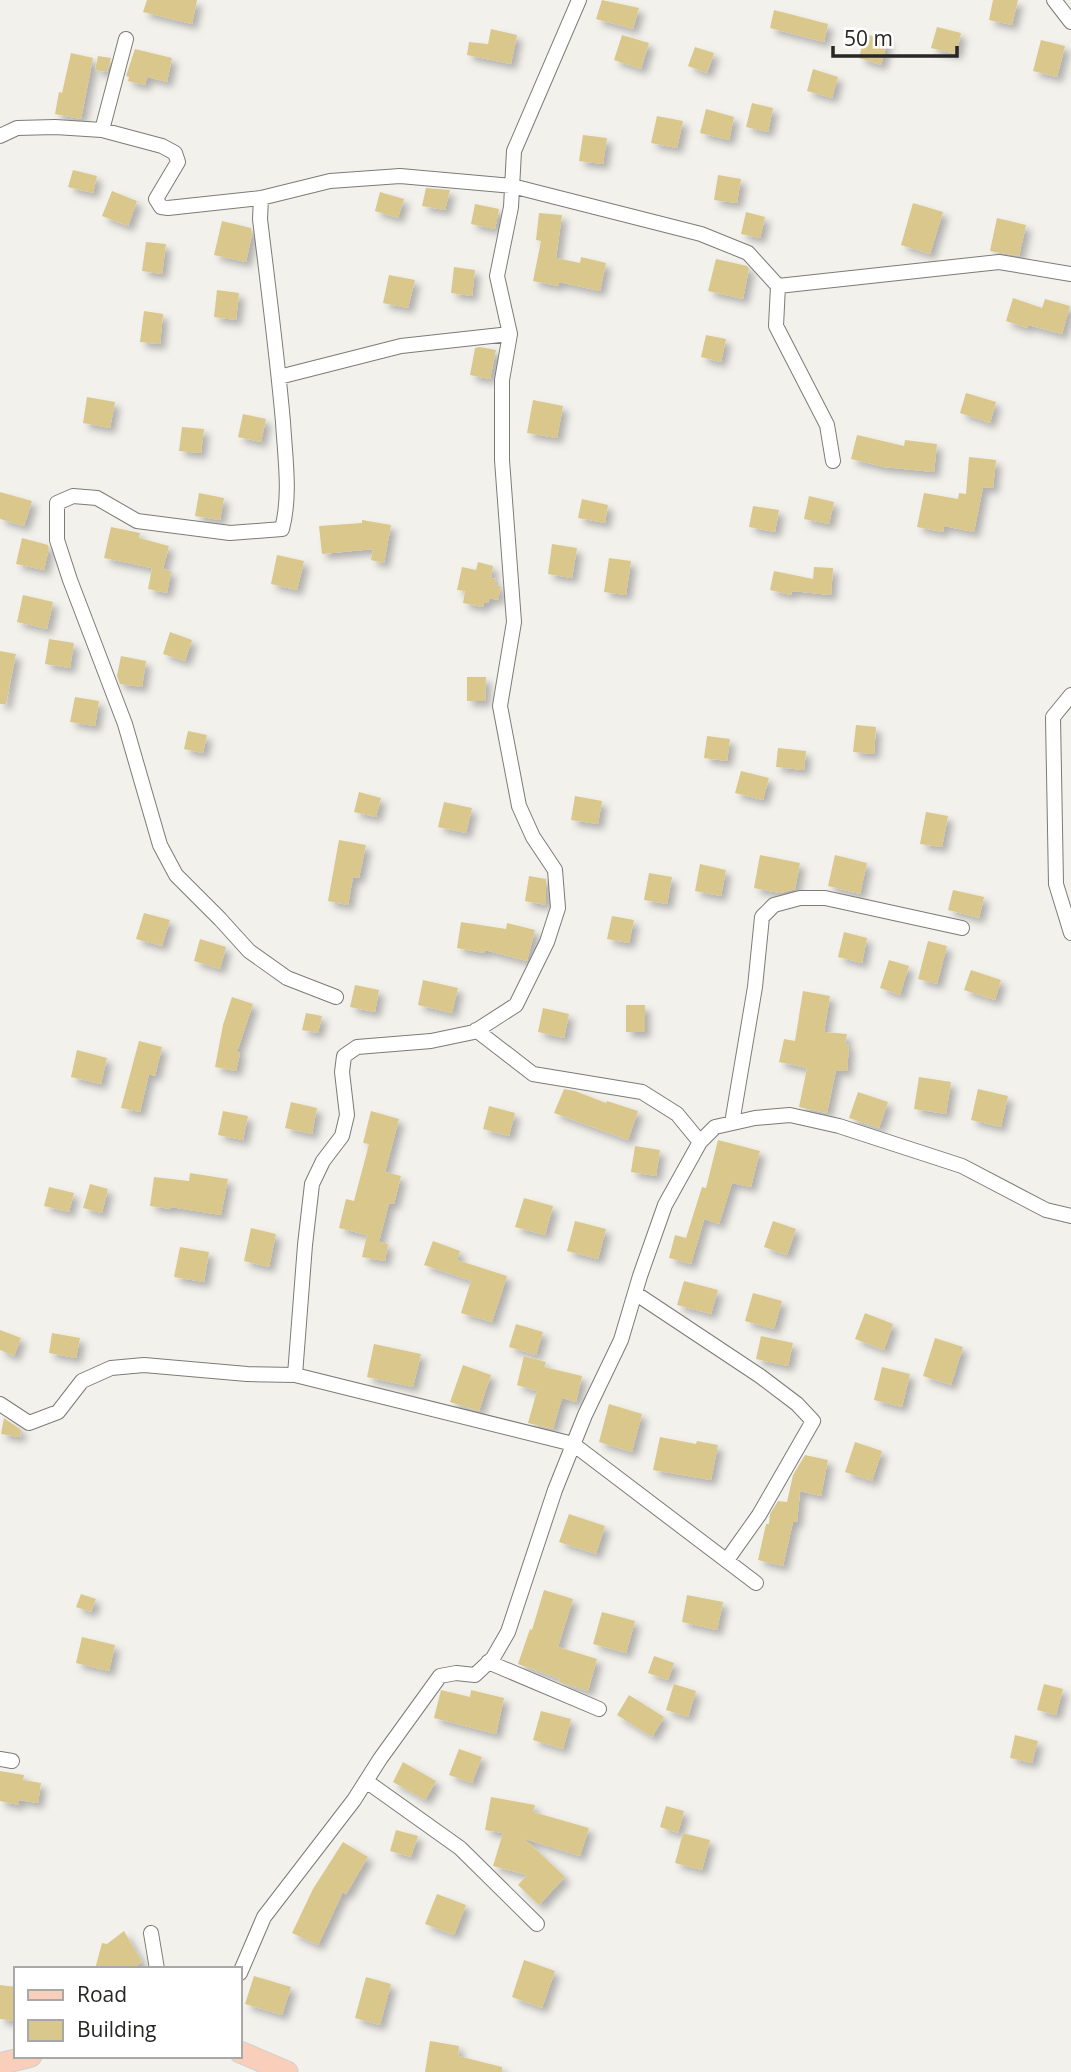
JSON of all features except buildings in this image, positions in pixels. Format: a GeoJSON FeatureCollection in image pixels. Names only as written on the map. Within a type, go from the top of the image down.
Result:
{"type":"FeatureCollection","features":[{"type":"Feature","properties":{"kind":"main road"},"geometry":{"type":"LineString","coordinates":[[242,2053],[287,2072]]}},
{"type":"Feature","properties":{"kind":"main road"},"geometry":{"type":"LineString","coordinates":[[0,2064],[24,2058]]}},
{"type":"Feature","properties":{"kind":"street"},"geometry":{"type":"LineString","coordinates":[[295,1375],[312,1184],[323,1161],[342,1136],[347,1115],[342,1072],[344,1056],[357,1047],[431,1041],[476,1030],[516,1005],[547,942],[558,908],[555,870],[533,837],[519,806],[500,706],[514,622],[502,460],[502,380],[510,334],[497,276],[511,207],[514,151],[579,0]]}},
{"type":"Feature","properties":{"kind":"street"},"geometry":{"type":"LineString","coordinates":[[1054,0],[1071,22]]}},
{"type":"Feature","properties":{"kind":"street"},"geometry":{"type":"LineString","coordinates":[[102,130],[126,39]]}},
{"type":"Feature","properties":{"kind":"street"},"geometry":{"type":"LineString","coordinates":[[0,136],[17,128],[55,127],[102,130],[162,146],[175,153],[178,162],[156,199],[161,207],[261,198],[330,181],[400,176],[512,186],[701,234],[748,253],[778,286],[776,326],[827,425],[833,461]]}},
{"type":"Feature","properties":{"kind":"street"},"geometry":{"type":"LineString","coordinates":[[261,198],[260,219],[279,377],[286,463],[286,513],[282,529],[230,533],[137,521],[97,498],[74,496],[57,503],[57,540],[125,724],[160,845],[176,875],[248,951],[287,978],[337,997]]}},
{"type":"Feature","properties":{"kind":"street"},"geometry":{"type":"LineString","coordinates":[[778,286],[999,262],[1071,274]]}},
{"type":"Feature","properties":{"kind":"street"},"geometry":{"type":"LineString","coordinates":[[279,377],[401,346],[510,334]]}},
{"type":"Feature","properties":{"kind":"street"},"geometry":{"type":"LineString","coordinates":[[1071,695],[1053,717],[1056,884],[1071,933]]}},
{"type":"Feature","properties":{"kind":"street"},"geometry":{"type":"LineString","coordinates":[[732,1124],[755,987],[762,917],[774,905],[800,898],[825,898],[962,928]]}},
{"type":"Feature","properties":{"kind":"street"},"geometry":{"type":"LineString","coordinates":[[476,1030],[533,1074],[642,1092],[677,1114],[700,1142]]}},
{"type":"Feature","properties":{"kind":"street"},"geometry":{"type":"LineString","coordinates":[[242,1968],[264,1917],[354,1800],[440,1676],[456,1673],[475,1675],[488,1662],[508,1632],[555,1490],[621,1340],[664,1205],[700,1142],[715,1127],[755,1118],[790,1115],[839,1126],[962,1166],[1046,1210],[1071,1216]]}},
{"type":"Feature","properties":{"kind":"street"},"geometry":{"type":"LineString","coordinates":[[635,1293],[761,1376],[797,1404],[813,1421],[759,1515],[727,1560]]}},
{"type":"Feature","properties":{"kind":"street"},"geometry":{"type":"LineString","coordinates":[[0,1404],[29,1423],[58,1412],[82,1381],[111,1368],[145,1365],[247,1374],[295,1375],[573,1444],[757,1583]]}},
{"type":"Feature","properties":{"kind":"street"},"geometry":{"type":"LineString","coordinates":[[488,1662],[599,1709]]}},
{"type":"Feature","properties":{"kind":"street"},"geometry":{"type":"LineString","coordinates":[[366,1781],[460,1848],[537,1924]]}},
{"type":"Feature","properties":{"kind":"street"},"geometry":{"type":"LineString","coordinates":[[151,1933],[157,1967]]}}]}
